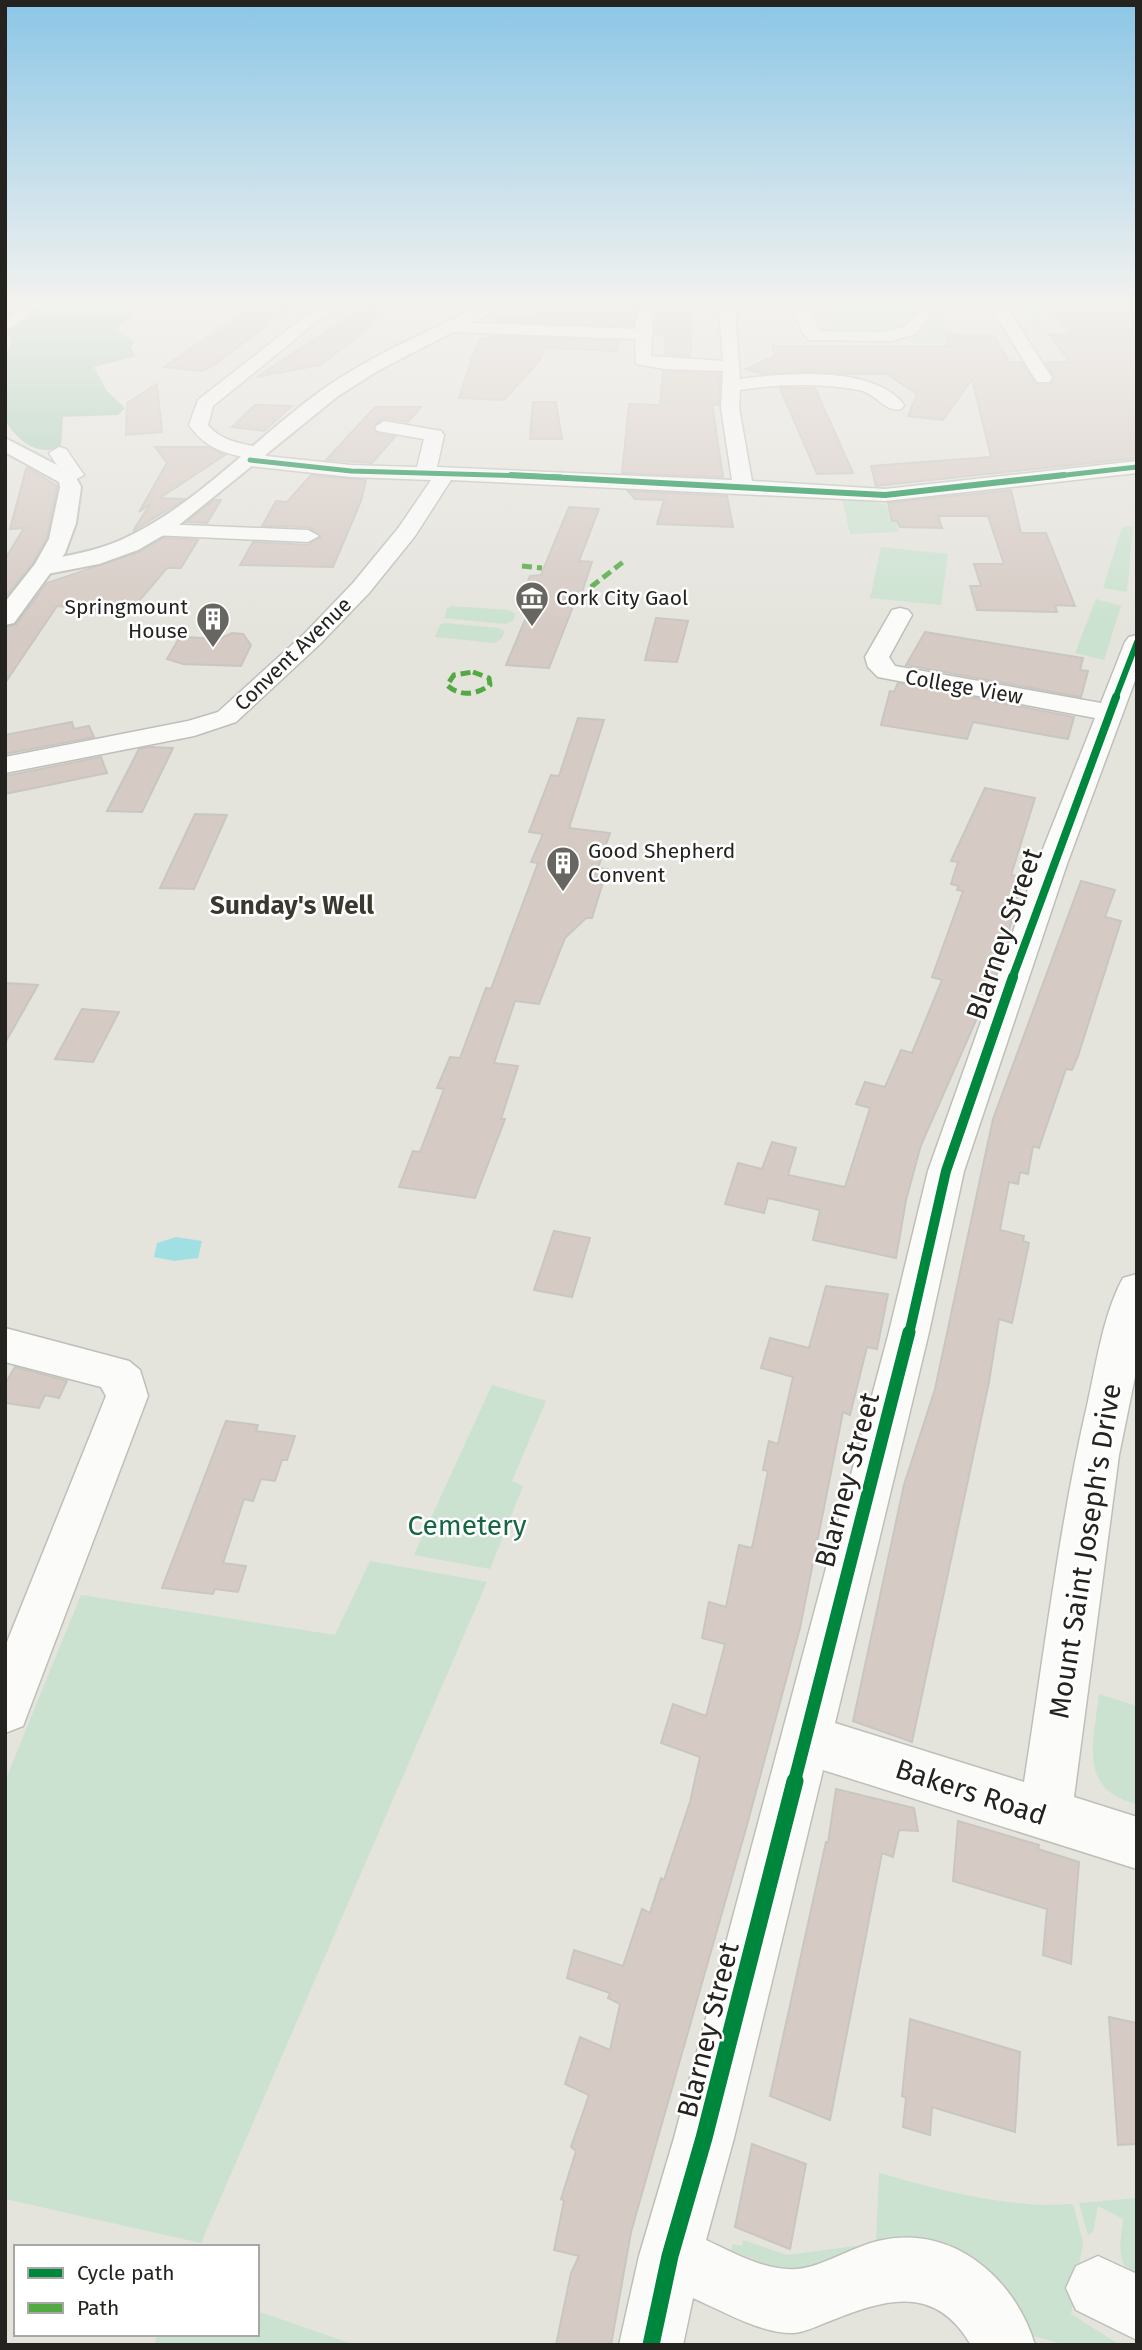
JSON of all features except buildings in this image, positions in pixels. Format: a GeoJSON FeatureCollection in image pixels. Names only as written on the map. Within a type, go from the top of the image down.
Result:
{"type":"FeatureCollection","features":[{"type":"Feature","properties":{"kind":"street"},"geometry":{"type":"LineString","coordinates":[[202,411],[198,425],[207,436],[254,457],[434,475],[546,475],[902,495],[1047,475],[1137,467]]}},
{"type":"Feature","properties":{"kind":"street"},"geometry":{"type":"LineString","coordinates":[[47,567],[69,565],[102,555],[160,530],[188,512],[309,411]]}},
{"type":"Feature","properties":{"kind":"street"},"geometry":{"type":"LineString","coordinates":[[731,411],[733,437],[744,485]]}},
{"type":"Feature","properties":{"kind":"street"},"geometry":{"type":"LineString","coordinates":[[384,427],[434,435],[434,475]]}},
{"type":"Feature","properties":{"kind":"street"},"geometry":{"type":"LineString","coordinates":[[5,444],[67,478],[71,487],[65,531],[47,567],[5,618]]}},
{"type":"Feature","properties":{"kind":"street"},"geometry":{"type":"LineString","coordinates":[[59,453],[74,475],[67,478]]}},
{"type":"Feature","properties":{"kind":"street","name":"Convent Avenue"},"geometry":{"type":"LineString","coordinates":[[5,765],[194,728],[227,717],[312,639],[361,588],[407,531],[434,475]]}},
{"type":"Feature","properties":{"kind":"street"},"geometry":{"type":"LineString","coordinates":[[160,530],[308,536]]}},
{"type":"Feature","properties":{"kind":"street","name":"College View"},"geometry":{"type":"LineString","coordinates":[[900,615],[877,657],[880,667],[887,673],[1107,712]]}},
{"type":"Feature","properties":{"kind":"street","name":"Blarney Street"},"geometry":{"type":"LineString","coordinates":[[651,2345],[670,2256],[704,2138],[909,1332],[946,1171],[1107,712],[1137,642]]}},
{"type":"Feature","properties":{"kind":"street","name":"Mount Saint Joseph's Drive"},"geometry":{"type":"LineString","coordinates":[[1045,1816],[1097,1455],[1110,1386],[1137,1289]]}},
{"type":"Feature","properties":{"kind":"street"},"geometry":{"type":"LineString","coordinates":[[5,1345],[114,1373],[125,1382],[127,1396],[5,1709]]}},
{"type":"Feature","properties":{"kind":"street","name":"Bakers Road"},"geometry":{"type":"LineString","coordinates":[[806,1739],[1137,1843]]}},
{"type":"Feature","properties":{"kind":"street"},"geometry":{"type":"LineString","coordinates":[[670,2256],[775,2298],[796,2301],[880,2271],[920,2269],[946,2276],[968,2293],[996,2325],[1003,2345]]}},
{"type":"Feature","properties":{"kind":"green space"},"geometry":{"type":"Polygon","coordinates":[[[5,411],[122,411],[118,415],[63,417],[61,446],[45,450],[22,441],[5,420],[5,411]]]}},
{"type":"Feature","properties":{"kind":"green space"},"geometry":{"type":"Polygon","coordinates":[[[842,498],[885,504],[887,508],[893,508],[899,532],[850,534],[842,498]]]}},
{"type":"Feature","properties":{"kind":"green space"},"geometry":{"type":"Polygon","coordinates":[[[1133,526],[1127,592],[1103,588],[1122,527],[1133,526]]]}},
{"type":"Feature","properties":{"kind":"green space"},"geometry":{"type":"Polygon","coordinates":[[[881,547],[948,554],[941,605],[870,598],[881,547]]]}},
{"type":"Feature","properties":{"kind":"green space"},"geometry":{"type":"Polygon","coordinates":[[[1096,599],[1121,606],[1104,660],[1075,653],[1096,599]]]}},
{"type":"Feature","properties":{"kind":"green space"},"geometry":{"type":"Polygon","coordinates":[[[452,606],[508,610],[515,613],[514,620],[506,624],[444,618],[447,608],[452,606]]]}},
{"type":"Feature","properties":{"kind":"green space"},"geometry":{"type":"Polygon","coordinates":[[[445,623],[505,631],[502,638],[495,643],[435,637],[440,625],[445,623]]]}},
{"type":"Feature","properties":{"kind":"green space","name":"Cemetery"},"geometry":{"type":"Polygon","coordinates":[[[492,1385],[546,1401],[512,1481],[523,1486],[490,1569],[414,1555],[492,1385]]]}},
{"type":"Feature","properties":{"kind":"green space"},"geometry":{"type":"Polygon","coordinates":[[[370,1561],[487,1582],[201,2243],[5,2199],[5,1781],[81,1595],[335,1635],[370,1561]]]}},
{"type":"Feature","properties":{"kind":"green space"},"geometry":{"type":"Polygon","coordinates":[[[1099,1694],[1137,1706],[1137,1804],[1118,1797],[1105,1788],[1097,1775],[1093,1746],[1099,1694]]]}},
{"type":"Feature","properties":{"kind":"green space"},"geometry":{"type":"Polygon","coordinates":[[[879,2173],[950,2192],[1000,2201],[1073,2204],[1083,2242],[1071,2314],[1120,2345],[1067,2345],[1025,2334],[876,2243],[879,2173]]]}},
{"type":"Feature","properties":{"kind":"green space"},"geometry":{"type":"Polygon","coordinates":[[[1137,2198],[1137,2277],[1122,2259],[1120,2244],[1123,2219],[1098,2206],[1093,2232],[1088,2235],[1079,2203],[1137,2198]]]}},
{"type":"Feature","properties":{"kind":"green space"},"geometry":{"type":"Polygon","coordinates":[[[743,2240],[787,2255],[871,2244],[796,2271],[783,2271],[731,2250],[733,2244],[742,2246],[743,2240]]]}},
{"type":"Feature","properties":{"kind":"green space"},"geometry":{"type":"Polygon","coordinates":[[[259,2312],[355,2345],[154,2345],[156,2336],[259,2336],[259,2312]]]}},
{"type":"Feature","properties":{"kind":"water"},"geometry":{"type":"Polygon","coordinates":[[[176,1237],[202,1241],[198,1258],[174,1261],[154,1257],[157,1243],[176,1237]]]}},
{"type":"Feature","properties":{"kind":"marked path"},"geometry":{"type":"LineString","coordinates":[[591,587],[623,562]]}},
{"type":"Feature","properties":{"kind":"marked path"},"geometry":{"type":"LineString","coordinates":[[522,566],[542,568]]}},
{"type":"Feature","properties":{"kind":"marked path"},"geometry":{"type":"LineString","coordinates":[[473,672],[489,678],[490,685],[468,694],[457,692],[447,685],[454,675],[473,672]]}},
{"type":"Feature","properties":{"kind":"cycle path"},"geometry":{"type":"LineString","coordinates":[[250,460],[351,471],[546,476],[885,495],[1137,467]]}},
{"type":"Feature","properties":{"kind":"cycle path"},"geometry":{"type":"LineString","coordinates":[[651,2345],[670,2256],[704,2138],[909,1332],[946,1171],[1052,864],[1137,642]]}},
{"type":"Feature","properties":{"kind":"place","name":"Cork City Gaol"},"geometry":{"type":"Point","coordinates":[532,628]}},
{"type":"Feature","properties":{"kind":"place","name":"Springmount House"},"geometry":{"type":"Point","coordinates":[213,649]}},
{"type":"Feature","properties":{"kind":"place","name":"Good Shepherd Convent"},"geometry":{"type":"Point","coordinates":[563,893]}},
{"type":"Feature","properties":{"kind":"district","name":"Sunday's Well"},"geometry":{"type":"Point","coordinates":[292,905]}}]}
